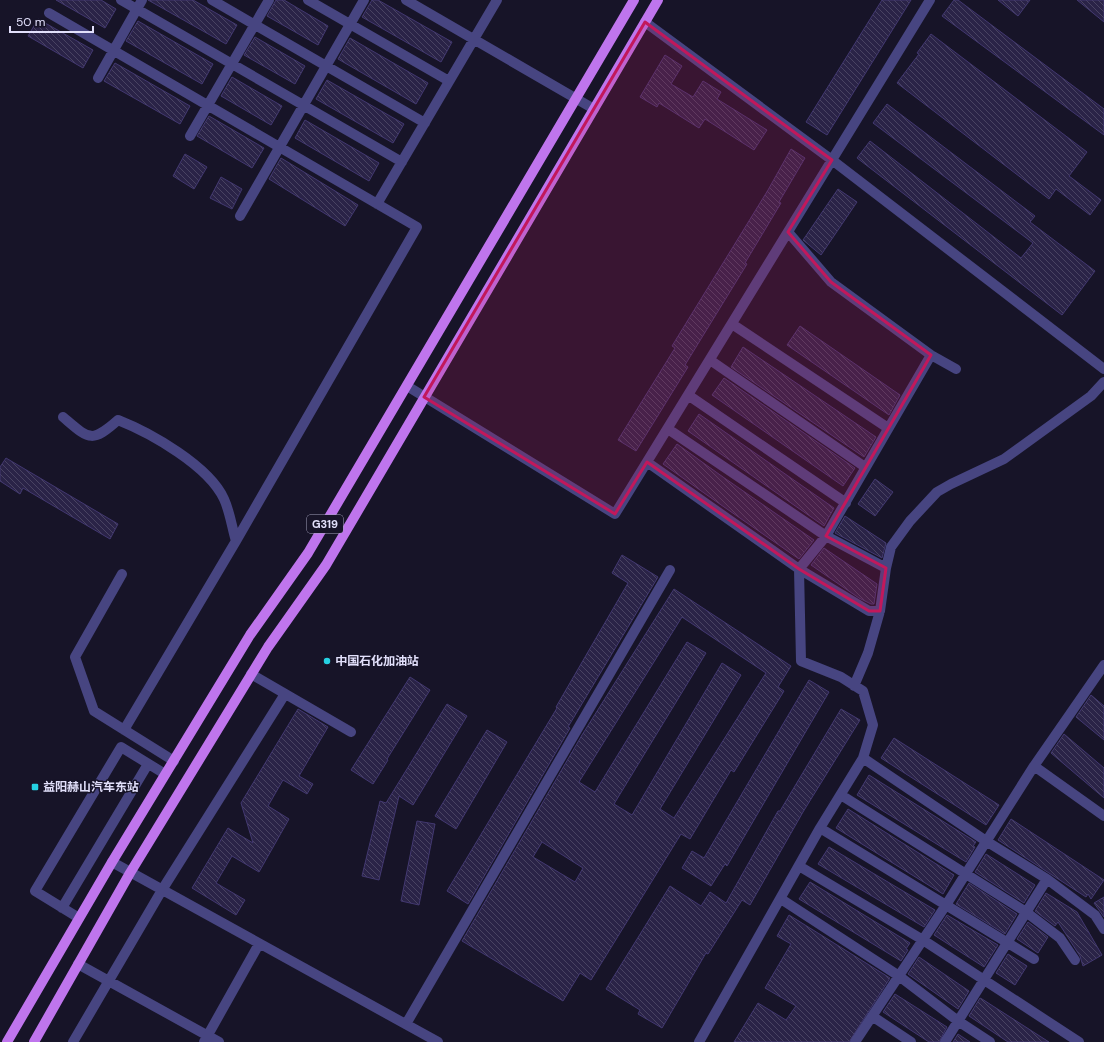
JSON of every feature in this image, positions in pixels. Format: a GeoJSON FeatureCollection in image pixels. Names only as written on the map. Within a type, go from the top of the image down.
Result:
{"type":"FeatureCollection","features":[{"type":"Feature","properties":{"kind":"main road","name":"G319"},"geometry":{"type":"LineString","coordinates":[[7,1042],[112,862],[250,635],[308,553],[634,0]]}},
{"type":"Feature","properties":{"kind":"main road","name":"G319"},"geometry":{"type":"LineString","coordinates":[[34,1042],[130,873],[268,647],[326,565],[658,0]]}},
{"type":"Feature","properties":{"kind":"street"},"geometry":{"type":"LineString","coordinates":[[121,0],[139,5],[232,64],[402,162]]}},
{"type":"Feature","properties":{"kind":"street"},"geometry":{"type":"LineString","coordinates":[[212,0],[425,123]]}},
{"type":"Feature","properties":{"kind":"street"},"geometry":{"type":"LineString","coordinates":[[190,136],[269,0]]}},
{"type":"Feature","properties":{"kind":"street"},"geometry":{"type":"LineString","coordinates":[[308,0],[449,81]]}},
{"type":"Feature","properties":{"kind":"street"},"geometry":{"type":"LineString","coordinates":[[240,216],[364,0]]}},
{"type":"Feature","properties":{"kind":"street"},"geometry":{"type":"LineString","coordinates":[[406,0],[594,109]]}},
{"type":"Feature","properties":{"kind":"street"},"geometry":{"type":"LineString","coordinates":[[377,204],[497,0]]}},
{"type":"Feature","properties":{"kind":"street"},"geometry":{"type":"LineString","coordinates":[[407,386],[615,514],[930,0]]}},
{"type":"Feature","properties":{"kind":"street"},"geometry":{"type":"LineString","coordinates":[[98,78],[139,5]]}},
{"type":"Feature","properties":{"kind":"street"},"geometry":{"type":"LineString","coordinates":[[49,13],[417,227],[236,541],[124,730]]}},
{"type":"Feature","properties":{"kind":"street"},"geometry":{"type":"LineString","coordinates":[[645,22],[832,160],[1104,369]]}},
{"type":"Feature","properties":{"kind":"street"},"geometry":{"type":"LineString","coordinates":[[788,232],[831,282],[931,355],[956,369]]}},
{"type":"Feature","properties":{"kind":"street"},"geometry":{"type":"LineString","coordinates":[[732,324],[888,428]]}},
{"type":"Feature","properties":{"kind":"street"},"geometry":{"type":"LineString","coordinates":[[698,1042],[781,899],[820,828],[863,758],[873,726],[863,691],[841,677],[801,661],[800,569],[826,536],[931,355]]}},
{"type":"Feature","properties":{"kind":"street"},"geometry":{"type":"LineString","coordinates":[[710,360],[865,468]]}},
{"type":"Feature","properties":{"kind":"street"},"geometry":{"type":"LineString","coordinates":[[854,686],[868,653],[880,611],[886,568],[891,547],[910,521],[937,492],[1004,459],[1091,396],[1104,382]]}},
{"type":"Feature","properties":{"kind":"street"},"geometry":{"type":"LineString","coordinates":[[688,395],[846,503]]}},
{"type":"Feature","properties":{"kind":"street"},"geometry":{"type":"LineString","coordinates":[[63,417],[84,435],[93,437],[104,432],[118,420],[140,428],[202,470],[224,499],[236,541]]}},
{"type":"Feature","properties":{"kind":"street"},"geometry":{"type":"LineString","coordinates":[[668,428],[826,536],[886,568]]}},
{"type":"Feature","properties":{"kind":"street"},"geometry":{"type":"LineString","coordinates":[[647,462],[800,569],[869,611],[880,611]]}},
{"type":"Feature","properties":{"kind":"street"},"geometry":{"type":"LineString","coordinates":[[406,1024],[670,570]]}},
{"type":"Feature","properties":{"kind":"street"},"geometry":{"type":"LineString","coordinates":[[122,574],[75,657],[94,711],[174,761]]}},
{"type":"Feature","properties":{"kind":"street"},"geometry":{"type":"LineString","coordinates":[[855,1042],[946,905],[1034,766],[1104,665]]}},
{"type":"Feature","properties":{"kind":"street"},"geometry":{"type":"LineString","coordinates":[[252,674],[351,732]]}},
{"type":"Feature","properties":{"kind":"street"},"geometry":{"type":"LineString","coordinates":[[73,1042],[162,890],[285,694]]}},
{"type":"Feature","properties":{"kind":"street"},"geometry":{"type":"LineString","coordinates":[[80,918],[35,891],[39,884],[121,747],[166,774]]}},
{"type":"Feature","properties":{"kind":"street"},"geometry":{"type":"LineString","coordinates":[[863,758],[986,841],[1047,878],[1095,915],[1104,929]]}},
{"type":"Feature","properties":{"kind":"street"},"geometry":{"type":"LineString","coordinates":[[62,908],[148,764]]}},
{"type":"Feature","properties":{"kind":"street"},"geometry":{"type":"LineString","coordinates":[[1034,766],[1104,816]]}},
{"type":"Feature","properties":{"kind":"street"},"geometry":{"type":"LineString","coordinates":[[841,795],[1026,912],[1060,938],[1075,960]]}},
{"type":"Feature","properties":{"kind":"street"},"geometry":{"type":"LineString","coordinates":[[820,828],[1034,959]]}},
{"type":"Feature","properties":{"kind":"street"},"geometry":{"type":"LineString","coordinates":[[112,862],[438,1042]]}},
{"type":"Feature","properties":{"kind":"street"},"geometry":{"type":"LineString","coordinates":[[799,866],[923,940],[1078,1042]]}},
{"type":"Feature","properties":{"kind":"street"},"geometry":{"type":"LineString","coordinates":[[945,1042],[1047,878]]}},
{"type":"Feature","properties":{"kind":"street"},"geometry":{"type":"LineString","coordinates":[[781,899],[899,976],[958,1021],[990,1042]]}},
{"type":"Feature","properties":{"kind":"street"},"geometry":{"type":"LineString","coordinates":[[206,1039],[259,944]]}},
{"type":"Feature","properties":{"kind":"street"},"geometry":{"type":"LineString","coordinates":[[78,964],[206,1039],[219,1042]]}},
{"type":"Feature","properties":{"kind":"street"},"geometry":{"type":"LineString","coordinates":[[872,1016],[911,1042]]}},
{"type":"Feature","properties":{"kind":"highlighted area"},"geometry":{"type":"Polygon","coordinates":[[[645,22],[832,160],[788,232],[831,282],[931,355],[826,536],[886,568],[880,611],[869,611],[799,569],[647,462],[615,514],[424,397],[645,22]]]}},
{"type":"Feature","properties":{"kind":"building"},"geometry":{"type":"Polygon","coordinates":[[[56,0],[101,0],[116,9],[105,28],[56,0]]]}},
{"type":"Feature","properties":{"kind":"building"},"geometry":{"type":"Polygon","coordinates":[[[148,0],[193,0],[237,25],[226,44],[148,0]]]}},
{"type":"Feature","properties":{"kind":"building"},"geometry":{"type":"Polygon","coordinates":[[[276,0],[284,0],[328,26],[318,45],[267,16],[276,0]]]}},
{"type":"Feature","properties":{"kind":"building"},"geometry":{"type":"Polygon","coordinates":[[[372,0],[378,0],[452,42],[441,62],[362,17],[372,0]]]}},
{"type":"Feature","properties":{"kind":"building"},"geometry":{"type":"Polygon","coordinates":[[[882,0],[911,0],[827,135],[806,122],[882,0]]]}},
{"type":"Feature","properties":{"kind":"building"},"geometry":{"type":"Polygon","coordinates":[[[954,0],[958,0],[1104,109],[1104,135],[942,16],[954,0]]]}},
{"type":"Feature","properties":{"kind":"building"},"geometry":{"type":"Polygon","coordinates":[[[998,0],[1030,0],[1018,16],[998,0]]]}},
{"type":"Feature","properties":{"kind":"building"},"geometry":{"type":"Polygon","coordinates":[[[1077,0],[1104,0],[1104,22],[1077,0]]]}},
{"type":"Feature","properties":{"kind":"building"},"geometry":{"type":"Polygon","coordinates":[[[38,19],[93,50],[83,68],[28,36],[38,19]]]}},
{"type":"Feature","properties":{"kind":"building"},"geometry":{"type":"Polygon","coordinates":[[[138,21],[213,64],[202,84],[126,41],[138,21]]]}},
{"type":"Feature","properties":{"kind":"building"},"geometry":{"type":"Polygon","coordinates":[[[931,34],[1087,152],[1069,176],[1101,200],[1090,215],[1056,189],[1049,199],[897,83],[919,54],[917,53],[931,34]]]}},
{"type":"Feature","properties":{"kind":"building"},"geometry":{"type":"Polygon","coordinates":[[[255,37],[305,66],[295,84],[244,55],[255,37]]]}},
{"type":"Feature","properties":{"kind":"building"},"geometry":{"type":"Polygon","coordinates":[[[350,38],[428,83],[416,104],[338,59],[350,38]]]}},
{"type":"Feature","properties":{"kind":"building"},"geometry":{"type":"Polygon","coordinates":[[[665,55],[682,66],[671,84],[693,97],[703,81],[721,92],[717,99],[767,130],[754,150],[705,119],[699,128],[659,103],[657,107],[640,97],[665,55]]]}},
{"type":"Feature","properties":{"kind":"building"},"geometry":{"type":"Polygon","coordinates":[[[115,63],[190,106],[180,124],[104,81],[115,63]]]}},
{"type":"Feature","properties":{"kind":"building"},"geometry":{"type":"Polygon","coordinates":[[[232,77],[282,106],[271,125],[221,96],[232,77]]]}},
{"type":"Feature","properties":{"kind":"building"},"geometry":{"type":"Polygon","coordinates":[[[327,80],[404,124],[393,143],[316,99],[327,80]]]}},
{"type":"Feature","properties":{"kind":"building"},"geometry":{"type":"Polygon","coordinates":[[[887,104],[1035,216],[1030,222],[1095,271],[1062,315],[857,158],[870,141],[1021,258],[1033,243],[873,123],[887,104]]]}},
{"type":"Feature","properties":{"kind":"building"},"geometry":{"type":"Polygon","coordinates":[[[209,116],[264,148],[252,168],[197,136],[209,116]]]}},
{"type":"Feature","properties":{"kind":"building"},"geometry":{"type":"Polygon","coordinates":[[[305,120],[379,163],[369,181],[295,138],[305,120]]]}},
{"type":"Feature","properties":{"kind":"building"},"geometry":{"type":"Polygon","coordinates":[[[791,149],[805,158],[779,202],[781,203],[745,263],[747,264],[685,365],[688,367],[636,451],[618,440],[675,348],[672,346],[768,190],[791,149]]]}},
{"type":"Feature","properties":{"kind":"building"},"geometry":{"type":"Polygon","coordinates":[[[185,154],[207,167],[194,189],[173,176],[185,154]]]}},
{"type":"Feature","properties":{"kind":"building"},"geometry":{"type":"Polygon","coordinates":[[[281,158],[358,205],[345,226],[269,179],[281,158]]]}},
{"type":"Feature","properties":{"kind":"building"},"geometry":{"type":"Polygon","coordinates":[[[221,177],[242,189],[232,209],[210,198],[221,177]]]}},
{"type":"Feature","properties":{"kind":"building"},"geometry":{"type":"Polygon","coordinates":[[[838,189],[857,202],[821,255],[803,240],[838,189]]]}},
{"type":"Feature","properties":{"kind":"building"},"geometry":{"type":"Polygon","coordinates":[[[800,326],[900,395],[889,415],[787,345],[800,326]]]}},
{"type":"Feature","properties":{"kind":"building"},"geometry":{"type":"Polygon","coordinates":[[[743,347],[876,437],[864,457],[731,367],[743,347]]]}},
{"type":"Feature","properties":{"kind":"building"},"geometry":{"type":"Polygon","coordinates":[[[724,378],[855,468],[843,486],[712,395],[724,378]]]}},
{"type":"Feature","properties":{"kind":"building"},"geometry":{"type":"Polygon","coordinates":[[[699,414],[834,508],[824,526],[688,431],[699,414]]]}},
{"type":"Feature","properties":{"kind":"building"},"geometry":{"type":"Polygon","coordinates":[[[677,444],[814,540],[799,559],[663,464],[677,444]]]}},
{"type":"Feature","properties":{"kind":"building"},"geometry":{"type":"Polygon","coordinates":[[[6,458],[118,524],[110,539],[23,488],[20,494],[0,481],[0,467],[6,458]]]}},
{"type":"Feature","properties":{"kind":"building"},"geometry":{"type":"Polygon","coordinates":[[[875,479],[893,492],[875,516],[858,504],[875,479]]]}},
{"type":"Feature","properties":{"kind":"building"},"geometry":{"type":"Polygon","coordinates":[[[845,516],[886,543],[882,558],[835,533],[845,516]]]}},
{"type":"Feature","properties":{"kind":"building"},"geometry":{"type":"Polygon","coordinates":[[[824,548],[877,584],[874,604],[859,598],[811,565],[824,548]]]}},
{"type":"Feature","properties":{"kind":"building"},"geometry":{"type":"Polygon","coordinates":[[[622,555],[658,577],[568,727],[570,728],[468,904],[447,891],[557,708],[556,707],[628,583],[612,573],[622,555]]]}},
{"type":"Feature","properties":{"kind":"building"},"geometry":{"type":"Polygon","coordinates":[[[674,589],[791,666],[778,687],[784,691],[734,772],[731,770],[690,839],[681,834],[591,980],[580,973],[563,1001],[462,941],[582,735],[674,589]],[[682,617],[579,782],[595,792],[687,642],[706,653],[614,804],[632,815],[722,663],[741,675],[660,809],[674,818],[766,673],[682,617]],[[542,842],[533,857],[575,882],[583,868],[542,842]]]}},
{"type":"Feature","properties":{"kind":"building"},"geometry":{"type":"Polygon","coordinates":[[[410,677],[430,690],[373,784],[351,770],[410,677]]]}},
{"type":"Feature","properties":{"kind":"building"},"geometry":{"type":"Polygon","coordinates":[[[809,680],[829,692],[727,866],[725,864],[711,886],[682,868],[692,851],[704,858],[809,680]]]}},
{"type":"Feature","properties":{"kind":"building"},"geometry":{"type":"Polygon","coordinates":[[[1091,695],[1104,706],[1104,740],[1076,717],[1091,695]]]}},
{"type":"Feature","properties":{"kind":"building"},"geometry":{"type":"Polygon","coordinates":[[[447,704],[467,716],[413,805],[399,796],[379,880],[362,876],[380,801],[386,803],[447,704]]]}},
{"type":"Feature","properties":{"kind":"building"},"geometry":{"type":"Polygon","coordinates":[[[298,709],[328,727],[299,776],[313,784],[307,794],[283,780],[268,806],[289,819],[259,872],[232,856],[216,883],[245,900],[236,915],[192,888],[228,828],[253,843],[241,803],[298,709]]]}},
{"type":"Feature","properties":{"kind":"building"},"geometry":{"type":"Polygon","coordinates":[[[841,709],[860,720],[803,812],[750,905],[742,900],[708,954],[706,953],[662,1028],[638,1014],[640,1010],[606,989],[670,886],[701,906],[710,892],[726,903],[778,811],[780,811],[841,709]]]}},
{"type":"Feature","properties":{"kind":"building"},"geometry":{"type":"Polygon","coordinates":[[[487,730],[507,742],[456,829],[435,816],[487,730]]]}},
{"type":"Feature","properties":{"kind":"building"},"geometry":{"type":"Polygon","coordinates":[[[1064,734],[1104,768],[1104,798],[1051,753],[1064,734]]]}},
{"type":"Feature","properties":{"kind":"building"},"geometry":{"type":"Polygon","coordinates":[[[894,738],[999,805],[986,825],[881,758],[894,738]]]}},
{"type":"Feature","properties":{"kind":"building"},"geometry":{"type":"Polygon","coordinates":[[[869,775],[976,842],[973,846],[975,847],[966,862],[857,795],[869,775]]]}},
{"type":"Feature","properties":{"kind":"building"},"geometry":{"type":"Polygon","coordinates":[[[848,809],[954,875],[943,894],[836,828],[848,809]]]}},
{"type":"Feature","properties":{"kind":"building"},"geometry":{"type":"Polygon","coordinates":[[[1011,819],[1104,880],[1091,899],[1088,894],[1086,897],[998,840],[1011,819]]]}},
{"type":"Feature","properties":{"kind":"building"},"geometry":{"type":"Polygon","coordinates":[[[417,821],[435,824],[419,905],[401,901],[417,821]]]}},
{"type":"Feature","properties":{"kind":"building"},"geometry":{"type":"Polygon","coordinates":[[[829,847],[935,910],[924,927],[818,864],[829,847]]]}},
{"type":"Feature","properties":{"kind":"building"},"geometry":{"type":"Polygon","coordinates":[[[986,854],[1035,885],[1024,903],[975,872],[986,854]]]}},
{"type":"Feature","properties":{"kind":"building"},"geometry":{"type":"Polygon","coordinates":[[[810,882],[910,943],[906,949],[908,950],[901,961],[799,899],[810,882]]]}},
{"type":"Feature","properties":{"kind":"building"},"geometry":{"type":"Polygon","coordinates":[[[969,883],[1017,914],[1005,934],[956,904],[969,883]]]}},
{"type":"Feature","properties":{"kind":"building"},"geometry":{"type":"Polygon","coordinates":[[[1046,893],[1077,912],[1102,955],[1083,966],[1080,956],[1058,922],[1055,926],[1035,911],[1046,893]]]}},
{"type":"Feature","properties":{"kind":"building"},"geometry":{"type":"Polygon","coordinates":[[[1104,897],[1104,917],[1094,903],[1104,897]]]}},
{"type":"Feature","properties":{"kind":"building"},"geometry":{"type":"Polygon","coordinates":[[[789,915],[890,978],[849,1042],[734,1042],[758,1003],[786,1020],[796,1006],[765,988],[791,944],[777,936],[789,915]]]}},
{"type":"Feature","properties":{"kind":"building"},"geometry":{"type":"Polygon","coordinates":[[[947,915],[998,945],[984,967],[934,935],[947,915]]]}},
{"type":"Feature","properties":{"kind":"building"},"geometry":{"type":"Polygon","coordinates":[[[1028,922],[1048,937],[1038,953],[1017,939],[1028,922]]]}},
{"type":"Feature","properties":{"kind":"building"},"geometry":{"type":"Polygon","coordinates":[[[1008,954],[1027,966],[1015,985],[996,973],[1008,954]]]}},
{"type":"Feature","properties":{"kind":"building"},"geometry":{"type":"Polygon","coordinates":[[[919,957],[969,991],[958,1009],[908,974],[919,957]]]}},
{"type":"Feature","properties":{"kind":"building"},"geometry":{"type":"Polygon","coordinates":[[[895,994],[947,1027],[939,1042],[929,1042],[883,1012],[895,994]]]}},
{"type":"Feature","properties":{"kind":"building"},"geometry":{"type":"Polygon","coordinates":[[[980,998],[1049,1042],[1008,1042],[969,1016],[980,998]]]}},
{"type":"Feature","properties":{"kind":"building"},"geometry":{"type":"Polygon","coordinates":[[[958,1034],[970,1042],[953,1042],[958,1034]]]}},
{"type":"Feature","properties":{"kind":"place","name":"中国石化加油站"},"geometry":{"type":"Point","coordinates":[327,661]}},
{"type":"Feature","properties":{"kind":"place","name":"益阳赫山汽车东站"},"geometry":{"type":"Point","coordinates":[35,787]}}]}
